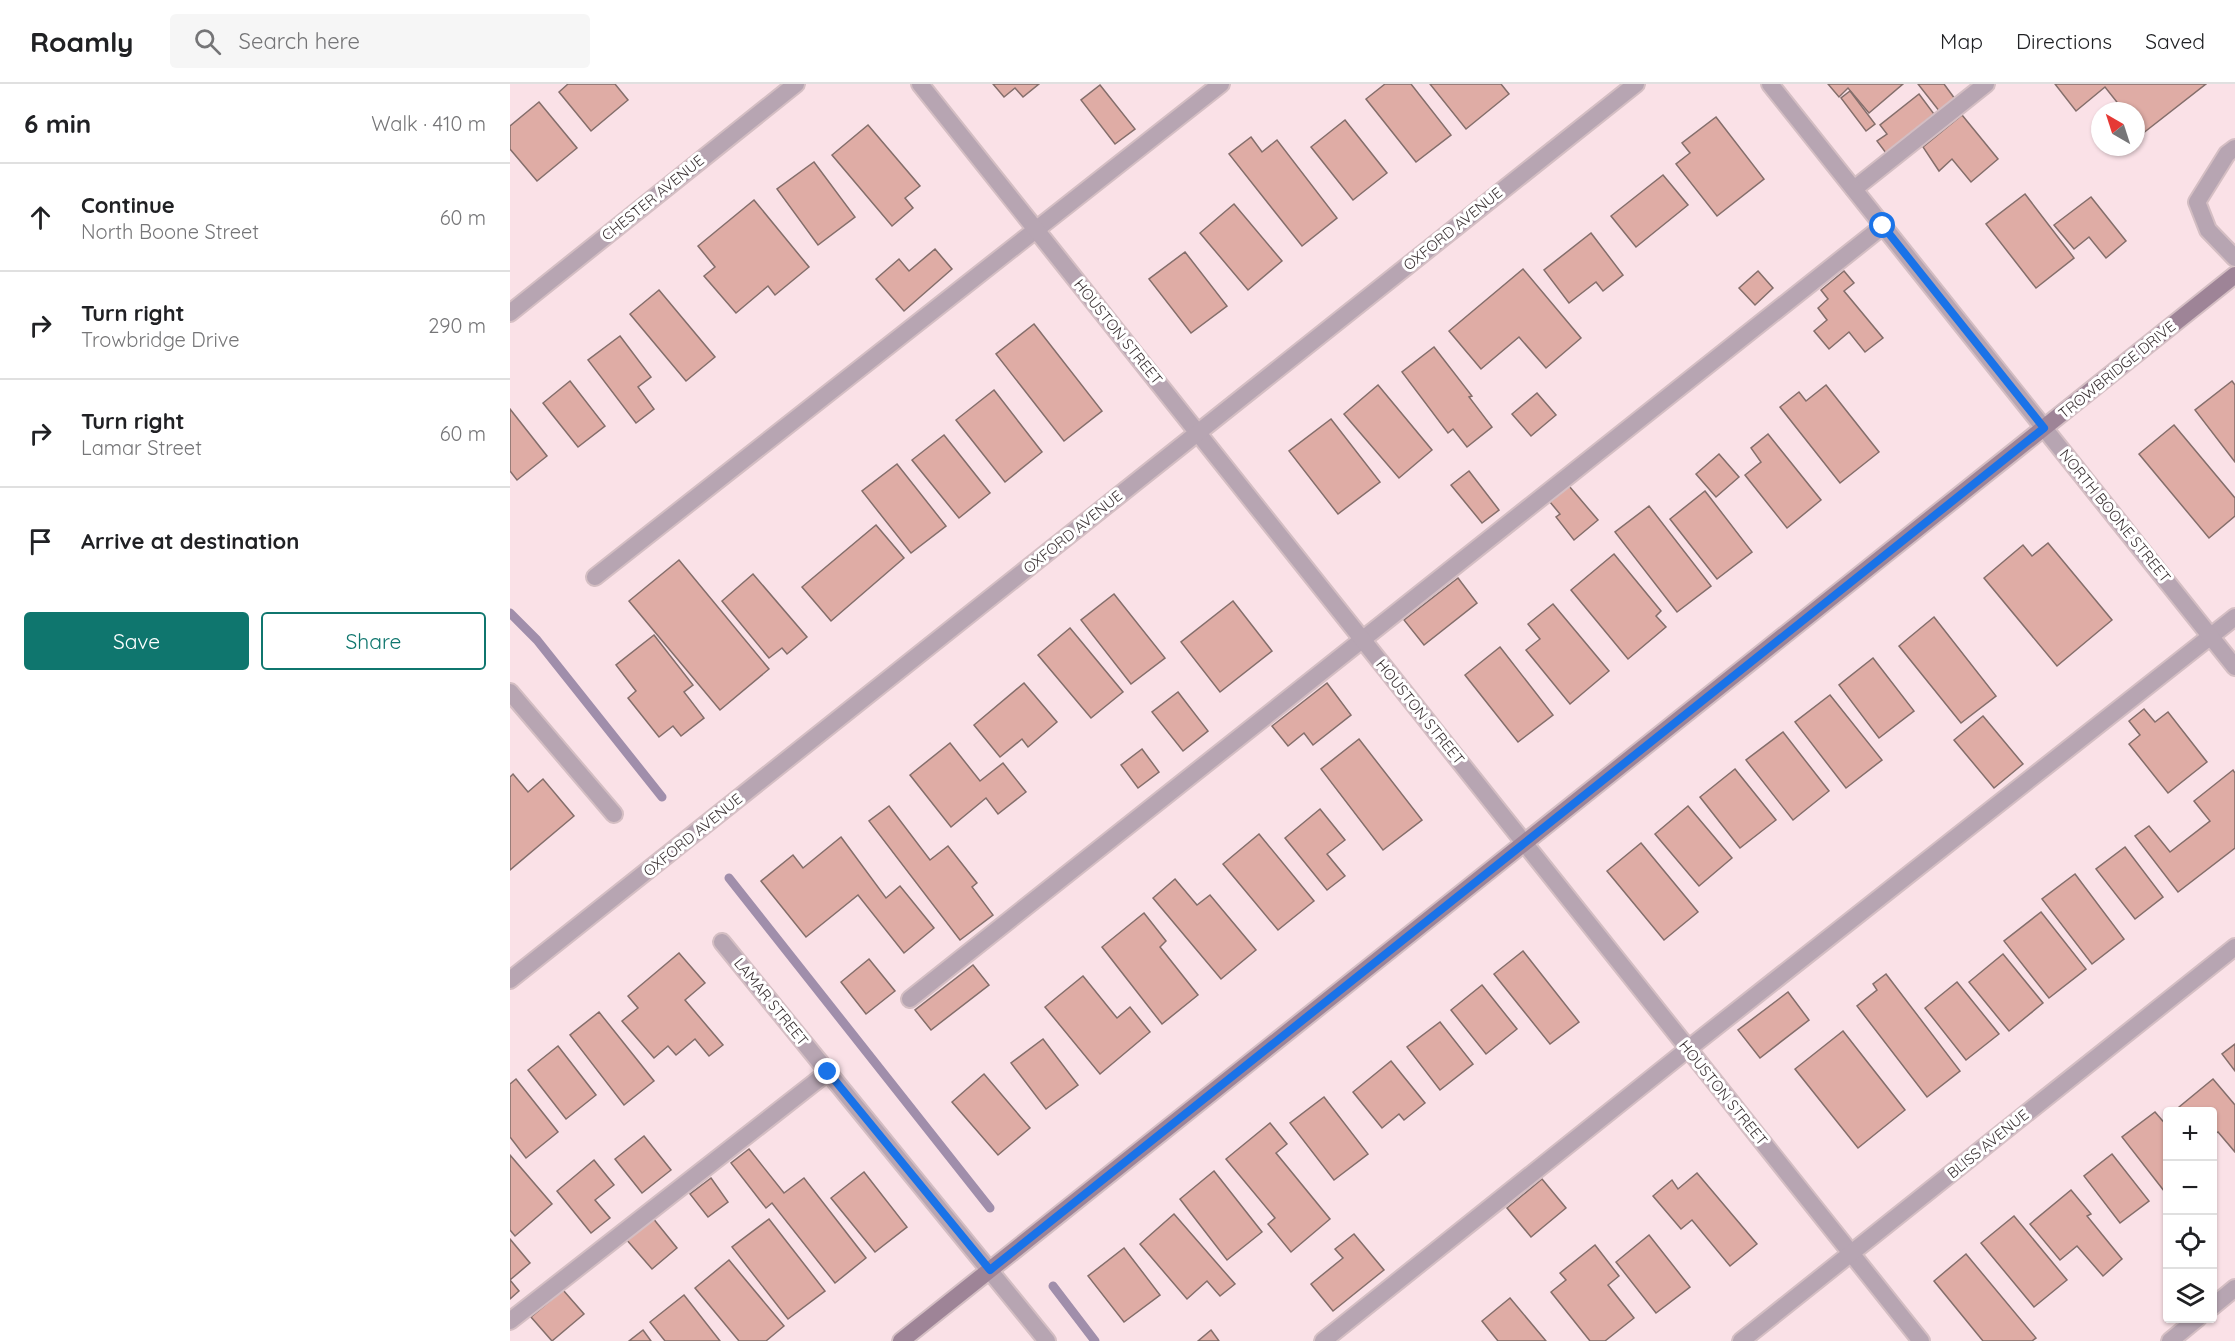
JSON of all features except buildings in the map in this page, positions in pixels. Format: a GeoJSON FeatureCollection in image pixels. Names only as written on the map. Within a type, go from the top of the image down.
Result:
{"type":"FeatureCollection","features":[{"type":"Feature","properties":{"kind":"main road","name":"TROWBRIDGE DRIVE"},"geometry":{"type":"LineString","coordinates":[[902,1341],[2235,275]]}},
{"type":"Feature","properties":{"kind":"street","name":"CHESTER AVENUE"},"geometry":{"type":"LineString","coordinates":[[510,313],[796,84]]}},
{"type":"Feature","properties":{"kind":"street","name":"HOUSTON STREET"},"geometry":{"type":"LineString","coordinates":[[920,84],[1921,1341]]}},
{"type":"Feature","properties":{"kind":"street"},"geometry":{"type":"LineString","coordinates":[[595,577],[1221,84]]}},
{"type":"Feature","properties":{"kind":"street","name":"OXFORD AVENUE"},"geometry":{"type":"LineString","coordinates":[[510,980],[1636,84]]}},
{"type":"Feature","properties":{"kind":"street","name":"NORTH BOONE STREET"},"geometry":{"type":"LineString","coordinates":[[1770,84],[2235,667]]}},
{"type":"Feature","properties":{"kind":"street"},"geometry":{"type":"LineString","coordinates":[[1854,189],[1986,84]]}},
{"type":"Feature","properties":{"kind":"street"},"geometry":{"type":"LineString","coordinates":[[2235,148],[2227,154],[2197,202],[2208,230],[2235,258]]}},
{"type":"Feature","properties":{"kind":"street"},"geometry":{"type":"LineString","coordinates":[[910,999],[1883,226]]}},
{"type":"Feature","properties":{"kind":"street"},"geometry":{"type":"LineString","coordinates":[[1323,1341],[2235,617]]}},
{"type":"Feature","properties":{"kind":"street"},"geometry":{"type":"LineString","coordinates":[[510,692],[614,814]]}},
{"type":"Feature","properties":{"kind":"street","name":"LAMAR STREET"},"geometry":{"type":"LineString","coordinates":[[722,942],[1047,1341]]}},
{"type":"Feature","properties":{"kind":"street","name":"BLISS AVENUE"},"geometry":{"type":"LineString","coordinates":[[1741,1341],[2235,947]]}},
{"type":"Feature","properties":{"kind":"street"},"geometry":{"type":"LineString","coordinates":[[510,1321],[828,1072]]}},
{"type":"Feature","properties":{"kind":"street"},"geometry":{"type":"LineString","coordinates":[[2217,1302],[2235,1288]]}},
{"type":"Feature","properties":{"kind":"street"},"geometry":{"type":"LineString","coordinates":[[2170,1341],[2192,1323]]}},
{"type":"Feature","properties":{"kind":"waterway"},"geometry":{"type":"LineString","coordinates":[[510,613],[537,640],[662,797]]}},
{"type":"Feature","properties":{"kind":"waterway"},"geometry":{"type":"LineString","coordinates":[[729,878],[990,1208]]}},
{"type":"Feature","properties":{"kind":"waterway"},"geometry":{"type":"LineString","coordinates":[[1053,1286],[1095,1341]]}},
{"type":"Feature","properties":{"kind":"route"},"geometry":{"type":"LineString","coordinates":[[828,1072],[990,1270],[2044,428],[1883,226]]}}]}
